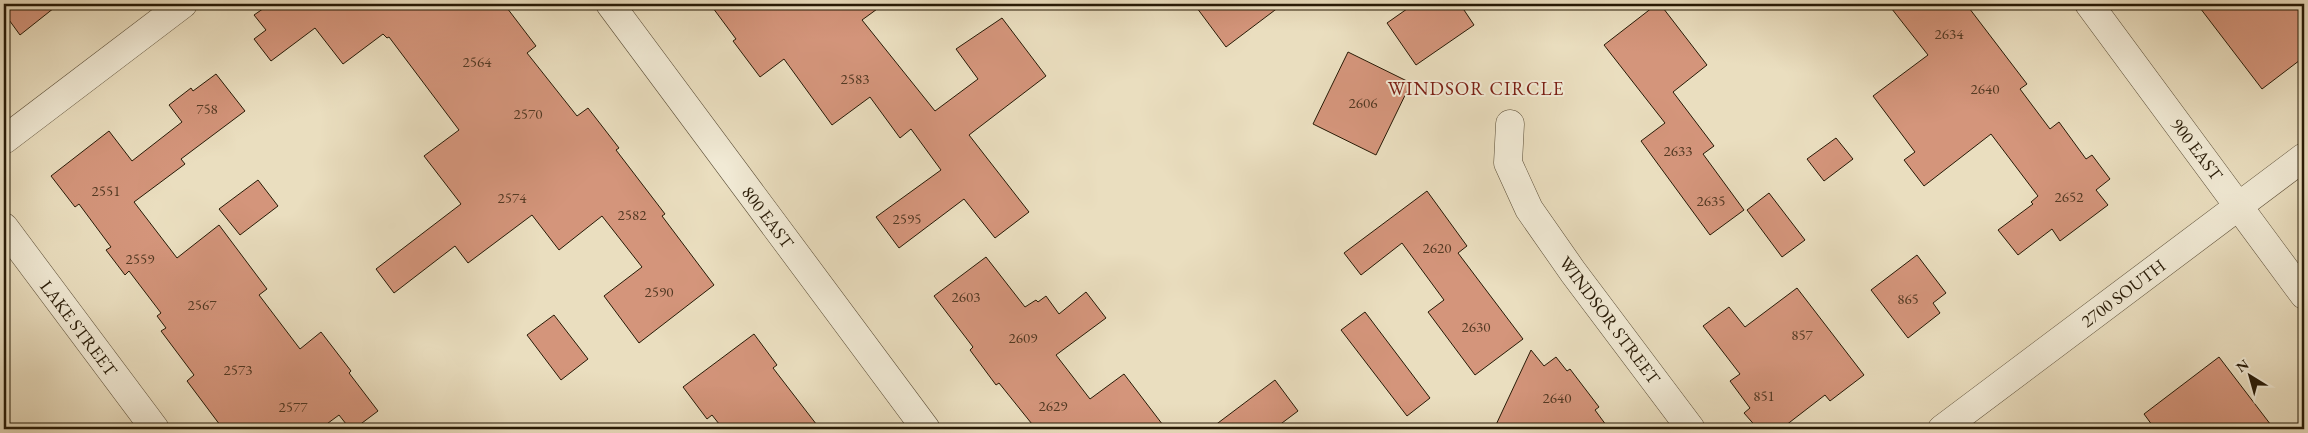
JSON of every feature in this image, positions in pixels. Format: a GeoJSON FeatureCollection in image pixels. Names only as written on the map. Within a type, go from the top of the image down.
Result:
{"type":"FeatureCollection","features":[{"type":"Feature","properties":{"kind":"street"},"geometry":{"type":"LineString","coordinates":[[4,140],[183,4]]}},
{"type":"Feature","properties":{"kind":"street","name":"800 EAST"},"geometry":{"type":"LineString","coordinates":[[610,4],[926,429]]}},
{"type":"Feature","properties":{"kind":"street","name":"900 EAST"},"geometry":{"type":"LineString","coordinates":[[2089,4],[2304,295]]}},
{"type":"Feature","properties":{"kind":"street","name":"WINDSOR STREET"},"geometry":{"type":"LineString","coordinates":[[1510,124],[1508,164],[1530,209],[1573,272],[1692,429]]}},
{"type":"Feature","properties":{"kind":"street","name":"2700 SOUTH"},"geometry":{"type":"LineString","coordinates":[[1942,429],[2304,157]]}},
{"type":"Feature","properties":{"kind":"street","name":"LAKE STREET"},"geometry":{"type":"LineString","coordinates":[[4,227],[155,429]]}},
{"type":"Feature","properties":{"kind":"building"},"geometry":{"type":"Polygon","coordinates":[[[4,4],[59,4],[20,35],[4,13],[4,4]]]}},
{"type":"Feature","properties":{"kind":"building"},"geometry":{"type":"Polygon","coordinates":[[[270,4],[504,4],[536,46],[527,53],[577,116],[588,108],[619,148],[616,150],[665,214],[662,216],[714,285],[639,343],[604,296],[642,267],[602,216],[559,250],[532,215],[468,263],[455,246],[394,293],[376,269],[461,204],[424,156],[459,130],[389,37],[387,38],[383,34],[343,64],[315,28],[271,61],[254,39],[266,30],[254,15],[270,4]]]}},
{"type":"Feature","properties":{"kind":"building"},"geometry":{"type":"Polygon","coordinates":[[[710,4],[884,4],[862,20],[935,111],[978,79],[956,49],[1002,18],[1046,76],[969,135],[1029,212],[995,238],[964,199],[899,248],[876,217],[941,170],[911,129],[900,138],[870,97],[832,125],[784,59],[760,77],[733,41],[736,39],[710,4]]]}},
{"type":"Feature","properties":{"kind":"building"},"geometry":{"type":"Polygon","coordinates":[[[1194,4],[1283,4],[1226,47],[1194,4]]]}},
{"type":"Feature","properties":{"kind":"building"},"geometry":{"type":"Polygon","coordinates":[[[1414,4],[1460,4],[1474,25],[1416,65],[1387,23],[1414,4]]]}},
{"type":"Feature","properties":{"kind":"building"},"geometry":{"type":"Polygon","coordinates":[[[1657,4],[1660,4],[1707,65],[1673,92],[1714,146],[1703,154],[1744,210],[1710,235],[1641,141],[1665,123],[1604,45],[1657,4]]]}},
{"type":"Feature","properties":{"kind":"building"},"geometry":{"type":"Polygon","coordinates":[[[1888,4],[1966,4],[2027,84],[2020,89],[2050,129],[2059,122],[2086,159],[2092,155],[2110,179],[2096,190],[2108,205],[2060,241],[2052,229],[2018,255],[1998,230],[2033,204],[2031,202],[2038,196],[1991,134],[1924,186],[1904,160],[1915,152],[1873,96],[1928,55],[1888,4]]]}},
{"type":"Feature","properties":{"kind":"building"},"geometry":{"type":"Polygon","coordinates":[[[2197,4],[2304,4],[2304,57],[2262,89],[2197,4]]]}},
{"type":"Feature","properties":{"kind":"building"},"geometry":{"type":"Polygon","coordinates":[[[1348,52],[1411,83],[1376,155],[1313,124],[1348,52]]]}},
{"type":"Feature","properties":{"kind":"building"},"geometry":{"type":"Polygon","coordinates":[[[216,74],[245,111],[181,159],[185,164],[134,202],[177,258],[219,225],[267,289],[259,295],[300,349],[321,332],[351,371],[349,373],[378,411],[354,429],[350,429],[339,415],[320,429],[223,429],[187,381],[194,375],[161,331],[166,328],[157,316],[161,313],[129,271],[125,275],[106,250],[111,247],[79,204],[75,207],[51,176],[109,131],[132,161],[182,122],[169,105],[191,88],[193,91],[216,74]]]}},
{"type":"Feature","properties":{"kind":"building"},"geometry":{"type":"Polygon","coordinates":[[[1836,138],[1853,159],[1824,181],[1807,159],[1836,138]]]}},
{"type":"Feature","properties":{"kind":"building"},"geometry":{"type":"Polygon","coordinates":[[[258,180],[278,206],[240,235],[219,209],[258,180]]]}},
{"type":"Feature","properties":{"kind":"building"},"geometry":{"type":"Polygon","coordinates":[[[1427,191],[1467,246],[1458,253],[1523,339],[1475,375],[1428,312],[1444,300],[1402,243],[1361,275],[1344,253],[1427,191]]]}},
{"type":"Feature","properties":{"kind":"building"},"geometry":{"type":"Polygon","coordinates":[[[1769,193],[1805,240],[1782,257],[1747,210],[1769,193]]]}},
{"type":"Feature","properties":{"kind":"building"},"geometry":{"type":"Polygon","coordinates":[[[1917,255],[1946,293],[1933,303],[1940,313],[1908,338],[1871,290],[1917,255]]]}},
{"type":"Feature","properties":{"kind":"building"},"geometry":{"type":"Polygon","coordinates":[[[986,257],[1025,307],[1036,300],[1038,302],[1046,296],[1059,314],[1086,292],[1106,318],[1056,355],[1090,399],[1124,374],[1166,429],[1036,429],[999,383],[996,385],[970,350],[973,347],[934,296],[986,257]]]}},
{"type":"Feature","properties":{"kind":"building"},"geometry":{"type":"Polygon","coordinates":[[[1797,288],[1864,375],[1830,401],[1825,395],[1781,429],[1758,429],[1744,413],[1750,408],[1730,381],[1740,374],[1703,326],[1729,307],[1745,327],[1797,288]]]}},
{"type":"Feature","properties":{"kind":"building"},"geometry":{"type":"Polygon","coordinates":[[[1365,312],[1430,398],[1407,416],[1341,330],[1365,312]]]}},
{"type":"Feature","properties":{"kind":"building"},"geometry":{"type":"Polygon","coordinates":[[[554,315],[588,359],[561,380],[527,335],[554,315]]]}},
{"type":"Feature","properties":{"kind":"building"},"geometry":{"type":"Polygon","coordinates":[[[754,334],[777,365],[773,368],[820,429],[723,429],[712,415],[707,419],[683,387],[754,334]]]}},
{"type":"Feature","properties":{"kind":"building"},"geometry":{"type":"Polygon","coordinates":[[[1531,350],[1544,366],[1556,357],[1567,371],[1570,369],[1599,407],[1595,410],[1609,429],[1494,429],[1531,350]]]}},
{"type":"Feature","properties":{"kind":"building"},"geometry":{"type":"Polygon","coordinates":[[[2219,357],[2274,429],[2155,429],[2144,414],[2219,357]]]}},
{"type":"Feature","properties":{"kind":"building"},"geometry":{"type":"Polygon","coordinates":[[[1275,380],[1298,411],[1274,429],[1210,429],[1275,380]]]}},
{"type":"Feature","properties":{"kind":"district","name":"WINDSOR CIRCLE"},"geometry":{"type":"Point","coordinates":[1476,88]}}]}
